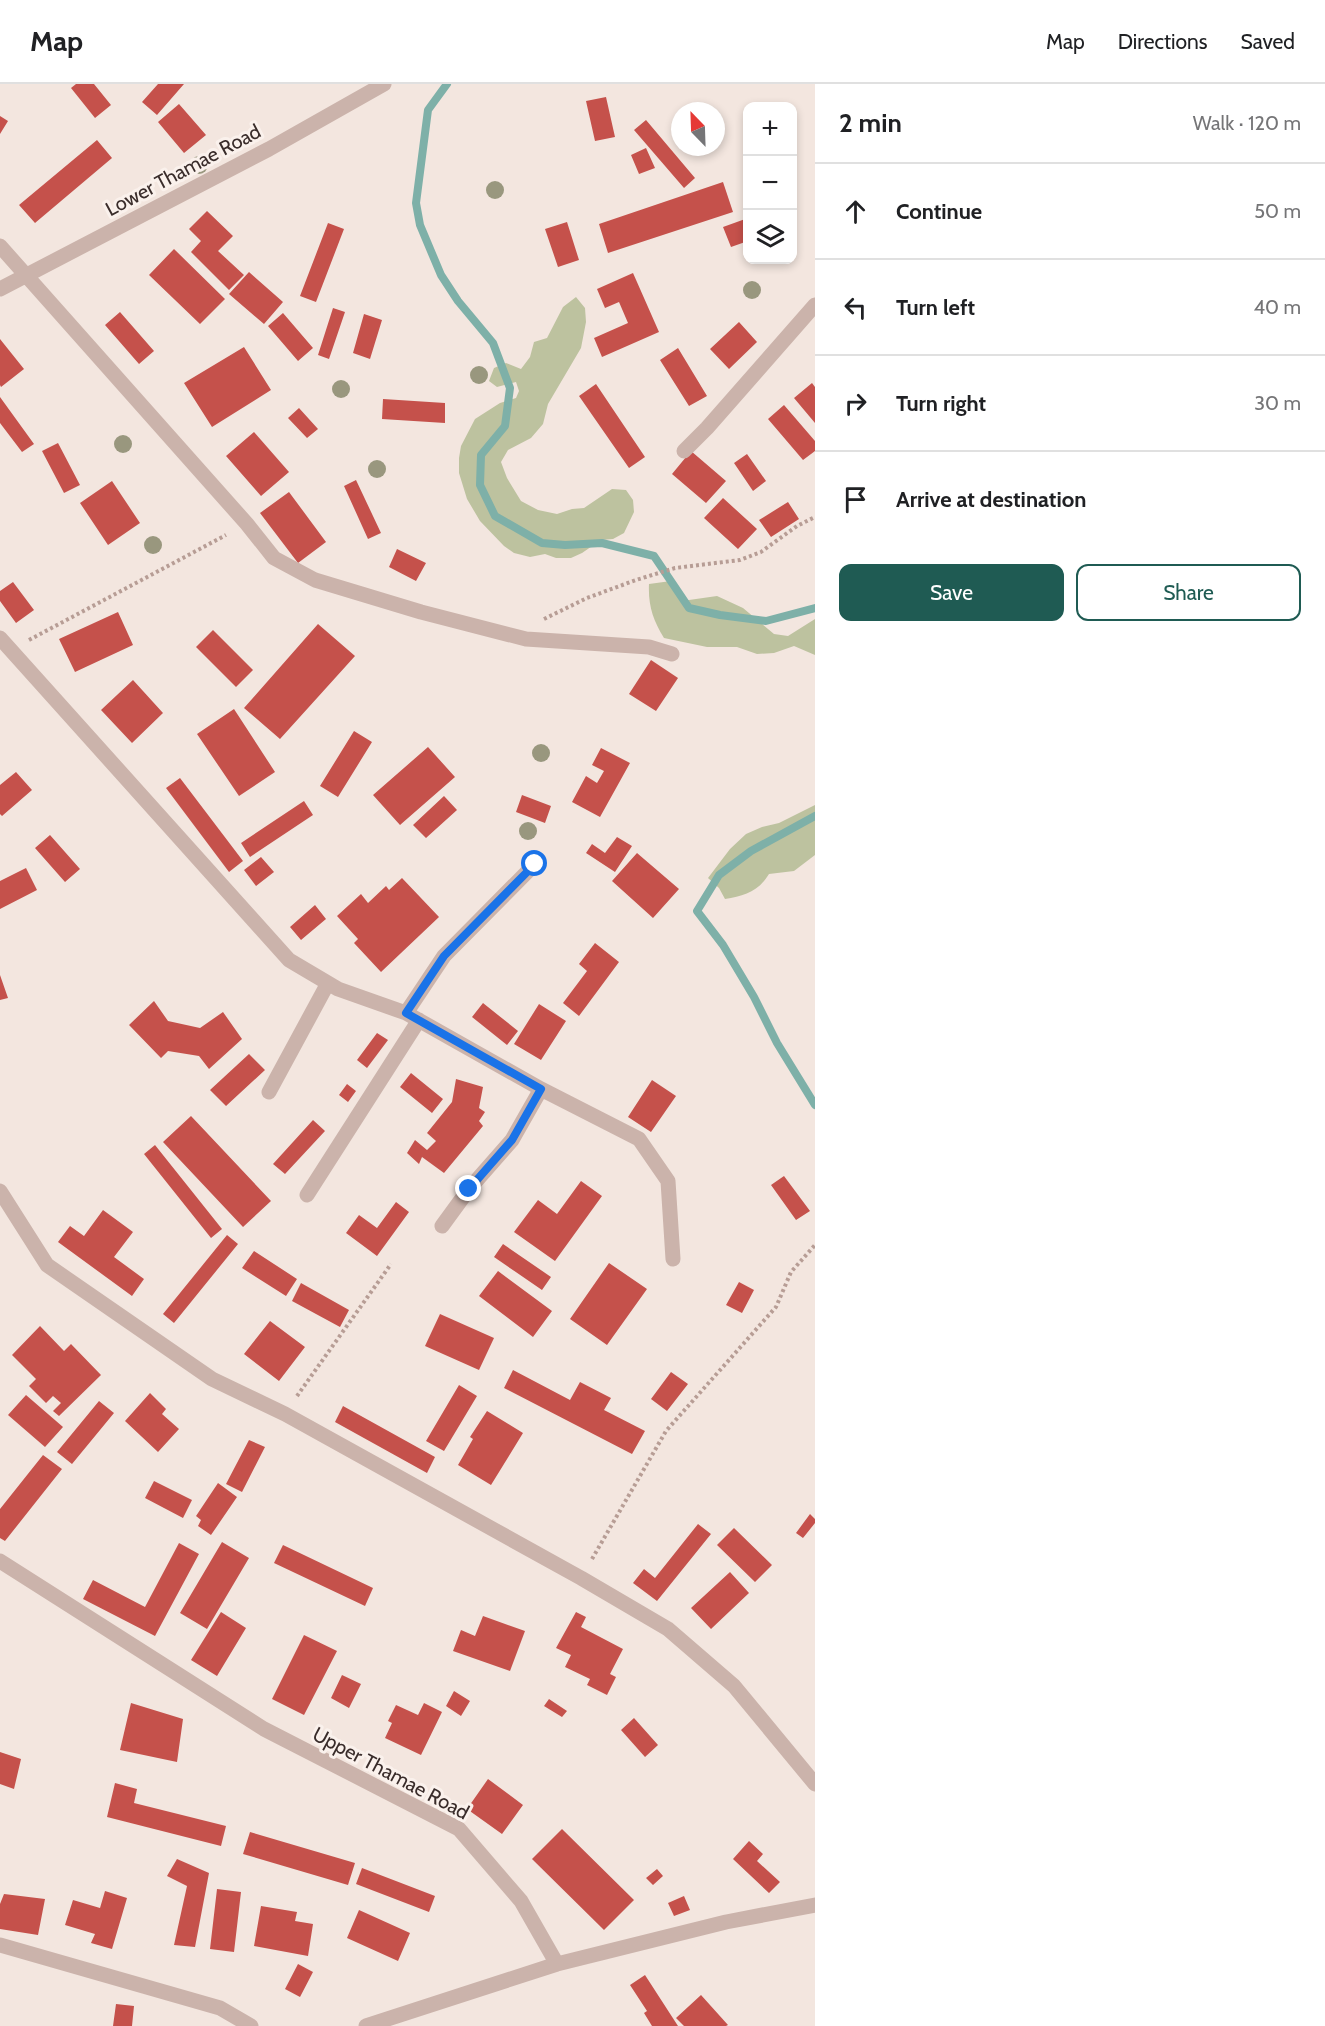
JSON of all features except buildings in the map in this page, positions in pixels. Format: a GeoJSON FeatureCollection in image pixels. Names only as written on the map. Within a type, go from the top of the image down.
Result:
{"type":"FeatureCollection","features":[{"type":"Feature","properties":{"kind":"street","name":"Lower Thamae Road"},"geometry":{"type":"LineString","coordinates":[[0,289],[269,149],[384,84]]}},
{"type":"Feature","properties":{"kind":"street"},"geometry":{"type":"LineString","coordinates":[[0,246],[247,524],[274,558],[315,580],[421,612],[526,639],[649,647],[672,654]]}},
{"type":"Feature","properties":{"kind":"street"},"geometry":{"type":"LineString","coordinates":[[684,451],[815,305]]}},
{"type":"Feature","properties":{"kind":"street"},"geometry":{"type":"LineString","coordinates":[[3,647],[289,960],[338,989],[412,1017],[541,1089],[639,1139],[668,1180],[673,1259]]}},
{"type":"Feature","properties":{"kind":"street"},"geometry":{"type":"LineString","coordinates":[[307,1195],[412,1017],[444,956],[535,864]]}},
{"type":"Feature","properties":{"kind":"street"},"geometry":{"type":"LineString","coordinates":[[269,1092],[328,983]]}},
{"type":"Feature","properties":{"kind":"street"},"geometry":{"type":"LineString","coordinates":[[442,1226],[469,1189],[512,1140],[541,1089]]}},
{"type":"Feature","properties":{"kind":"street"},"geometry":{"type":"LineString","coordinates":[[0,1191],[47,1265],[212,1379],[285,1414],[582,1578],[668,1629],[734,1686],[815,1784]]}},
{"type":"Feature","properties":{"kind":"street","name":"Upper Thamae Road"},"geometry":{"type":"LineString","coordinates":[[0,1561],[264,1729],[459,1829],[521,1901],[557,1964]]}},
{"type":"Feature","properties":{"kind":"street"},"geometry":{"type":"LineString","coordinates":[[366,2026],[557,1964],[726,1922],[815,1905]]}},
{"type":"Feature","properties":{"kind":"street"},"geometry":{"type":"LineString","coordinates":[[0,1945],[220,2008],[251,2026]]}},
{"type":"Feature","properties":{"kind":"path"},"geometry":{"type":"LineString","coordinates":[[526,639],[546,616],[587,598],[675,568],[740,560],[761,552],[796,526],[815,517]]}},
{"type":"Feature","properties":{"kind":"path"},"geometry":{"type":"LineString","coordinates":[[3,647],[247,524]]}},
{"type":"Feature","properties":{"kind":"path"},"geometry":{"type":"LineString","coordinates":[[582,1578],[666,1431],[776,1307],[791,1272],[815,1245]]}},
{"type":"Feature","properties":{"kind":"path"},"geometry":{"type":"LineString","coordinates":[[285,1414],[391,1264]]}},
{"type":"Feature","properties":{"kind":"green space"},"geometry":{"type":"Polygon","coordinates":[[[576,297],[585,308],[586,322],[581,348],[548,404],[543,424],[531,438],[508,450],[501,462],[507,478],[521,501],[538,510],[557,514],[584,508],[612,489],[626,490],[633,500],[634,512],[624,533],[613,539],[601,540],[571,558],[556,558],[545,554],[530,557],[514,553],[504,546],[480,521],[467,499],[459,473],[461,446],[475,419],[500,403],[516,398],[519,391],[516,382],[497,387],[489,381],[494,368],[506,363],[521,369],[530,357],[534,342],[547,338],[563,307],[576,297]]]}},
{"type":"Feature","properties":{"kind":"green space"},"geometry":{"type":"Polygon","coordinates":[[[671,581],[682,601],[717,596],[743,608],[774,634],[788,636],[815,619],[815,655],[794,646],[774,653],[757,654],[737,647],[707,647],[664,638],[652,612],[649,584],[671,581]]]}},
{"type":"Feature","properties":{"kind":"green space"},"geometry":{"type":"Polygon","coordinates":[[[815,805],[815,855],[794,871],[769,874],[750,892],[725,899],[719,888],[708,878],[730,849],[746,834],[779,823],[815,805]]]}},
{"type":"Feature","properties":{"kind":"waterway"},"geometry":{"type":"LineString","coordinates":[[447,84],[428,110],[416,203],[420,225],[441,275],[458,301],[493,343],[510,388],[505,426],[481,455],[480,485],[495,516],[542,543],[565,545],[602,543],[654,556],[689,608],[766,621],[815,608]]}},
{"type":"Feature","properties":{"kind":"waterway"},"geometry":{"type":"LineString","coordinates":[[815,816],[751,851],[719,875],[697,911],[723,945],[754,997],[777,1043],[815,1105]]}},
{"type":"Feature","properties":{"kind":"route"},"geometry":{"type":"LineString","coordinates":[[469,1189],[512,1140],[541,1089],[406,1013],[444,956],[535,864]]}}]}
